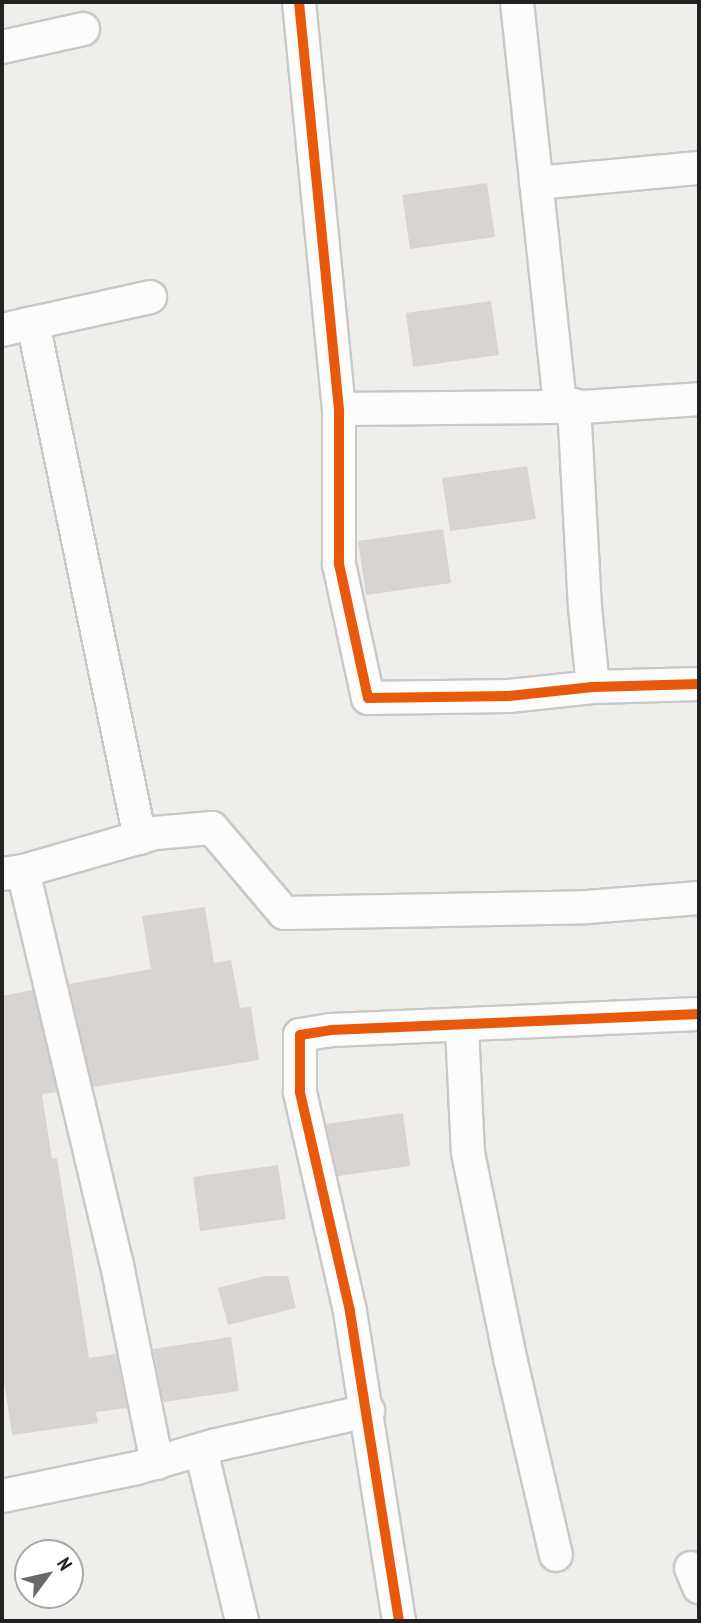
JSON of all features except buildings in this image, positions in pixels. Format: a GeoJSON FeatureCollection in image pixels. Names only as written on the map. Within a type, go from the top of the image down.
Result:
{"type":"FeatureCollection","features":[{"type":"Feature","properties":{"kind":"street"},"geometry":{"type":"LineString","coordinates":[[299,2],[339,409],[339,564],[368,698],[509,696],[593,687],[699,684]]}},
{"type":"Feature","properties":{"kind":"street"},"geometry":{"type":"LineString","coordinates":[[517,2],[536,183],[567,405],[593,687]]}},
{"type":"Feature","properties":{"kind":"street"},"geometry":{"type":"LineString","coordinates":[[2,47],[83,29]]}},
{"type":"Feature","properties":{"kind":"street"},"geometry":{"type":"LineString","coordinates":[[536,183],[699,168]]}},
{"type":"Feature","properties":{"kind":"street"},"geometry":{"type":"LineString","coordinates":[[2,330],[150,297]]}},
{"type":"Feature","properties":{"kind":"street"},"geometry":{"type":"LineString","coordinates":[[33,323],[140,838]]}},
{"type":"Feature","properties":{"kind":"street"},"geometry":{"type":"LineString","coordinates":[[339,409],[567,405],[699,399]]}},
{"type":"Feature","properties":{"kind":"street"},"geometry":{"type":"LineString","coordinates":[[157,1463],[117,1265],[12,872],[140,838],[212,828],[284,913],[587,907],[699,898]]}},
{"type":"Feature","properties":{"kind":"street"},"geometry":{"type":"LineString","coordinates":[[399,1621],[350,1311],[300,1092],[300,1035],[331,1030],[462,1027],[699,1014]]}},
{"type":"Feature","properties":{"kind":"street"},"geometry":{"type":"LineString","coordinates":[[462,1027],[468,1153],[510,1362],[556,1555]]}},
{"type":"Feature","properties":{"kind":"street"},"geometry":{"type":"LineString","coordinates":[[2,1496],[157,1463],[201,1450],[368,1412]]}},
{"type":"Feature","properties":{"kind":"street"},"geometry":{"type":"LineString","coordinates":[[201,1450],[242,1621]]}},
{"type":"Feature","properties":{"kind":"cycle path"},"geometry":{"type":"LineString","coordinates":[[299,2],[339,409],[339,564],[368,698],[509,696],[593,687],[699,684]]}},
{"type":"Feature","properties":{"kind":"cycle path"},"geometry":{"type":"LineString","coordinates":[[399,1621],[350,1311],[300,1092],[300,1035],[331,1030],[699,1014]]}}]}
